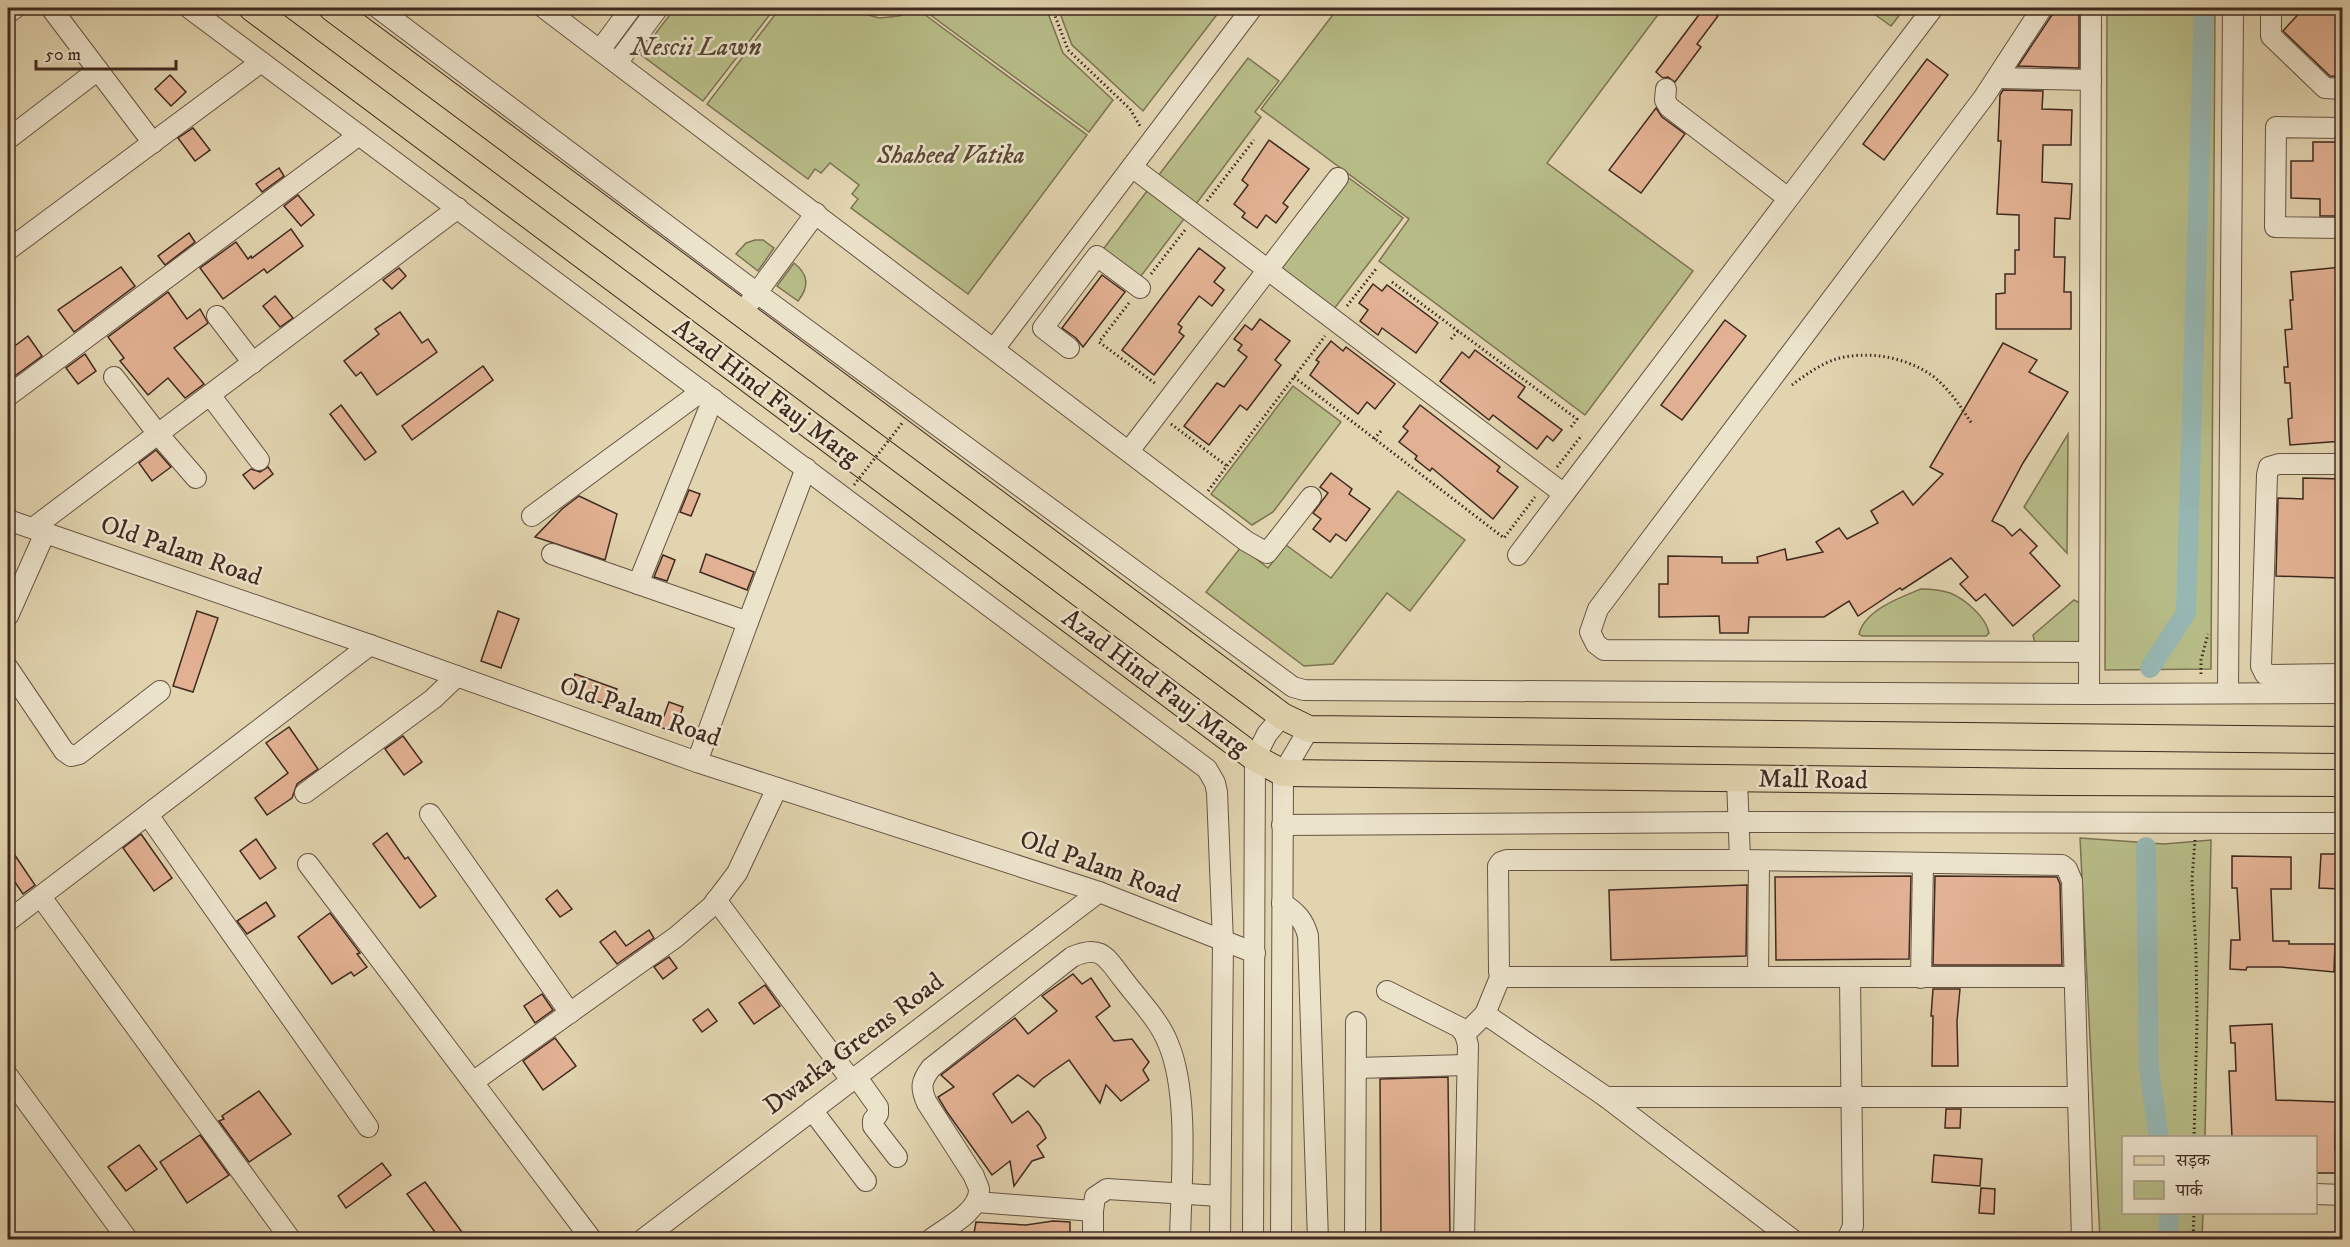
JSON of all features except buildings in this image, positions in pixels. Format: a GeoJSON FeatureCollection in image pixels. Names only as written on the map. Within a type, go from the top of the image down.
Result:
{"type":"FeatureCollection","features":[{"type":"Feature","properties":{"kind":"main road","name":"Azad Hind Fauj Marg"},"geometry":{"type":"LineString","coordinates":[[252,8],[1255,758],[1283,773]]}},
{"type":"Feature","properties":{"kind":"main road","name":"Azad Hind Fauj Marg"},"geometry":{"type":"LineString","coordinates":[[332,8],[750,303],[1282,716],[1309,729]]}},
{"type":"Feature","properties":{"kind":"main road","name":"Mall Road"},"geometry":{"type":"LineString","coordinates":[[1309,729],[2343,740]]}},
{"type":"Feature","properties":{"kind":"main road","name":"Mall Road"},"geometry":{"type":"LineString","coordinates":[[1283,773],[2060,783],[2343,783]]}},
{"type":"Feature","properties":{"kind":"street"},"geometry":{"type":"LineString","coordinates":[[8,13],[15,8]]}},
{"type":"Feature","properties":{"kind":"street"},"geometry":{"type":"LineString","coordinates":[[51,8],[153,143]]}},
{"type":"Feature","properties":{"kind":"street"},"geometry":{"type":"LineString","coordinates":[[189,8],[1207,769],[1217,792],[1223,942],[1220,1239]]}},
{"type":"Feature","properties":{"kind":"street"},"geometry":{"type":"LineString","coordinates":[[378,8],[750,303],[1293,687],[1304,690],[2343,693]]}},
{"type":"Feature","properties":{"kind":"street"},"geometry":{"type":"LineString","coordinates":[[544,8],[1245,541],[1267,553],[1311,497]]}},
{"type":"Feature","properties":{"kind":"street"},"geometry":{"type":"LineString","coordinates":[[600,50],[631,8]]}},
{"type":"Feature","properties":{"kind":"street"},"geometry":{"type":"LineString","coordinates":[[617,63],[658,8]]}},
{"type":"Feature","properties":{"kind":"street"},"geometry":{"type":"LineString","coordinates":[[994,348],[1252,8]]}},
{"type":"Feature","properties":{"kind":"street"},"geometry":{"type":"LineString","coordinates":[[1518,555],[1933,8]]}},
{"type":"Feature","properties":{"kind":"street"},"geometry":{"type":"LineString","coordinates":[[2042,8],[1997,78],[1598,609],[1590,632],[1591,638],[1604,650],[2089,652]]}},
{"type":"Feature","properties":{"kind":"street"},"geometry":{"type":"LineString","coordinates":[[2089,694],[2091,8]]}},
{"type":"Feature","properties":{"kind":"street"},"geometry":{"type":"LineString","coordinates":[[2228,693],[2234,8]]}},
{"type":"Feature","properties":{"kind":"street"},"geometry":{"type":"LineString","coordinates":[[2271,8],[2271,36],[2325,88],[2343,89]]}},
{"type":"Feature","properties":{"kind":"street"},"geometry":{"type":"LineString","coordinates":[[8,250],[261,62]]}},
{"type":"Feature","properties":{"kind":"street"},"geometry":{"type":"LineString","coordinates":[[8,139],[98,70]]}},
{"type":"Feature","properties":{"kind":"street"},"geometry":{"type":"LineString","coordinates":[[1997,78],[2091,80]]}},
{"type":"Feature","properties":{"kind":"street"},"geometry":{"type":"LineString","coordinates":[[1666,89],[1665,100],[1670,107],[1788,198]]}},
{"type":"Feature","properties":{"kind":"street"},"geometry":{"type":"LineString","coordinates":[[2343,128],[2276,128],[2275,227],[2343,228]]}},
{"type":"Feature","properties":{"kind":"street"},"geometry":{"type":"LineString","coordinates":[[8,396],[359,135]]}},
{"type":"Feature","properties":{"kind":"street"},"geometry":{"type":"LineString","coordinates":[[1132,167],[1564,494]]}},
{"type":"Feature","properties":{"kind":"street"},"geometry":{"type":"LineString","coordinates":[[1129,451],[1338,178]]}},
{"type":"Feature","properties":{"kind":"street"},"geometry":{"type":"LineString","coordinates":[[8,616],[39,530],[158,434],[458,208]]}},
{"type":"Feature","properties":{"kind":"street"},"geometry":{"type":"LineString","coordinates":[[750,303],[816,213]]}},
{"type":"Feature","properties":{"kind":"street"},"geometry":{"type":"LineString","coordinates":[[1069,348],[1042,328],[1097,256],[1140,288]]}},
{"type":"Feature","properties":{"kind":"street"},"geometry":{"type":"LineString","coordinates":[[1040,288],[1061,304]]}},
{"type":"Feature","properties":{"kind":"street"},"geometry":{"type":"LineString","coordinates":[[217,316],[253,363]]}},
{"type":"Feature","properties":{"kind":"street"},"geometry":{"type":"LineString","coordinates":[[114,377],[196,478]]}},
{"type":"Feature","properties":{"kind":"street"},"geometry":{"type":"LineString","coordinates":[[210,395],[260,460]]}},
{"type":"Feature","properties":{"kind":"street"},"geometry":{"type":"LineString","coordinates":[[532,516],[708,395]]}},
{"type":"Feature","properties":{"kind":"street"},"geometry":{"type":"LineString","coordinates":[[638,584],[708,395]]}},
{"type":"Feature","properties":{"kind":"street"},"geometry":{"type":"LineString","coordinates":[[2343,464],[2279,464],[2269,467],[2261,666],[2265,674],[2272,675],[2343,674]]}},
{"type":"Feature","properties":{"kind":"street"},"geometry":{"type":"LineString","coordinates":[[697,762],[806,468]]}},
{"type":"Feature","properties":{"kind":"street","name":"Old Palam Road"},"geometry":{"type":"LineString","coordinates":[[8,520],[370,645],[697,762],[1099,892],[1255,953]]}},
{"type":"Feature","properties":{"kind":"street"},"geometry":{"type":"LineString","coordinates":[[552,555],[748,622]]}},
{"type":"Feature","properties":{"kind":"street"},"geometry":{"type":"LineString","coordinates":[[8,921],[370,645]]}},
{"type":"Feature","properties":{"kind":"street"},"geometry":{"type":"LineString","coordinates":[[8,668],[63,751],[70,756],[79,754],[160,691]]}},
{"type":"Feature","properties":{"kind":"street"},"geometry":{"type":"LineString","coordinates":[[305,793],[433,699],[457,676]]}},
{"type":"Feature","properties":{"kind":"street"},"geometry":{"type":"LineString","coordinates":[[1253,1239],[1255,758],[1267,735],[1282,716]]}},
{"type":"Feature","properties":{"kind":"street"},"geometry":{"type":"LineString","coordinates":[[1281,1239],[1283,773],[1309,729]]}},
{"type":"Feature","properties":{"kind":"street"},"geometry":{"type":"LineString","coordinates":[[1737,779],[1738,822],[1750,860],[1758,977]]}},
{"type":"Feature","properties":{"kind":"street"},"geometry":{"type":"LineString","coordinates":[[473,1082],[676,937],[716,900],[737,873],[777,788]]}},
{"type":"Feature","properties":{"kind":"street"},"geometry":{"type":"LineString","coordinates":[[430,814],[570,1013]]}},
{"type":"Feature","properties":{"kind":"street"},"geometry":{"type":"LineString","coordinates":[[148,815],[368,1127]]}},
{"type":"Feature","properties":{"kind":"street"},"geometry":{"type":"LineString","coordinates":[[1282,825],[1738,822],[2343,823]]}},
{"type":"Feature","properties":{"kind":"street"},"geometry":{"type":"LineString","coordinates":[[1466,1034],[1485,1014],[1501,975],[1499,972],[1498,866],[1507,860],[2062,864],[2072,881],[2082,1239]]}},
{"type":"Feature","properties":{"kind":"street"},"geometry":{"type":"LineString","coordinates":[[1920,978],[1923,863]]}},
{"type":"Feature","properties":{"kind":"street"},"geometry":{"type":"LineString","coordinates":[[308,864],[592,1239]]}},
{"type":"Feature","properties":{"kind":"street","name":"Dwarka Greens Road"},"geometry":{"type":"LineString","coordinates":[[642,1239],[1099,892]]}},
{"type":"Feature","properties":{"kind":"street"},"geometry":{"type":"LineString","coordinates":[[41,897],[291,1239]]}},
{"type":"Feature","properties":{"kind":"street"},"geometry":{"type":"LineString","coordinates":[[716,900],[878,1107],[873,1126],[897,1157]]}},
{"type":"Feature","properties":{"kind":"street"},"geometry":{"type":"LineString","coordinates":[[1282,903],[1300,917],[1308,936],[1318,1239]]}},
{"type":"Feature","properties":{"kind":"street"},"geometry":{"type":"LineString","coordinates":[[930,1239],[965,1214],[977,1202],[979,1188],[974,1176],[927,1103],[922,1091],[923,1079],[931,1068],[1072,957],[1085,951],[1097,951],[1107,958],[1168,1041],[1178,1071],[1181,1112],[1180,1239]]}},
{"type":"Feature","properties":{"kind":"street"},"geometry":{"type":"LineString","coordinates":[[1501,975],[1513,978],[2075,977]]}},
{"type":"Feature","properties":{"kind":"street"},"geometry":{"type":"LineString","coordinates":[[1847,1239],[1853,1226],[1850,978]]}},
{"type":"Feature","properties":{"kind":"street"},"geometry":{"type":"LineString","coordinates":[[1387,991],[1451,1021],[1466,1034],[1464,1239]]}},
{"type":"Feature","properties":{"kind":"street"},"geometry":{"type":"LineString","coordinates":[[1485,1014],[1605,1097],[1793,1239]]}},
{"type":"Feature","properties":{"kind":"street"},"geometry":{"type":"LineString","coordinates":[[1355,1239],[1356,1022]]}},
{"type":"Feature","properties":{"kind":"street"},"geometry":{"type":"LineString","coordinates":[[1356,1068],[1466,1065]]}},
{"type":"Feature","properties":{"kind":"street"},"geometry":{"type":"LineString","coordinates":[[8,1076],[128,1239]]}},
{"type":"Feature","properties":{"kind":"street"},"geometry":{"type":"LineString","coordinates":[[1605,1097],[2078,1097]]}},
{"type":"Feature","properties":{"kind":"street"},"geometry":{"type":"LineString","coordinates":[[812,1110],[866,1181]]}},
{"type":"Feature","properties":{"kind":"street"},"geometry":{"type":"LineString","coordinates":[[1093,1239],[1095,1197],[1107,1189],[1220,1196]]}},
{"type":"Feature","properties":{"kind":"street"},"geometry":{"type":"LineString","coordinates":[[2317,1194],[2343,1195]]}},
{"type":"Feature","properties":{"kind":"street"},"geometry":{"type":"LineString","coordinates":[[977,1202],[1093,1211]]}},
{"type":"Feature","properties":{"kind":"path"},"geometry":{"type":"LineString","coordinates":[[1052,8],[1068,50],[1130,109],[1150,143]]}},
{"type":"Feature","properties":{"kind":"path"},"geometry":{"type":"LineString","coordinates":[[1171,396],[1099,342],[1254,140]]}},
{"type":"Feature","properties":{"kind":"path"},"geometry":{"type":"LineString","coordinates":[[1198,504],[1376,269]]}},
{"type":"Feature","properties":{"kind":"path"},"geometry":{"type":"LineString","coordinates":[[1392,282],[1577,419],[1571,427]]}},
{"type":"Feature","properties":{"kind":"path"},"geometry":{"type":"LineString","coordinates":[[1452,339],[1458,331]]}},
{"type":"Feature","properties":{"kind":"path"},"geometry":{"type":"LineString","coordinates":[[1766,387],[1783,389],[1790,387],[1835,359],[1877,356],[1914,365],[1935,378],[1958,403],[1972,424]]}},
{"type":"Feature","properties":{"kind":"path"},"geometry":{"type":"LineString","coordinates":[[1293,377],[1504,538]]}},
{"type":"Feature","properties":{"kind":"path"},"geometry":{"type":"LineString","coordinates":[[1158,414],[1227,466]]}},
{"type":"Feature","properties":{"kind":"path"},"geometry":{"type":"LineString","coordinates":[[854,485],[903,422]]}},
{"type":"Feature","properties":{"kind":"path"},"geometry":{"type":"LineString","coordinates":[[1374,439],[1381,430]]}},
{"type":"Feature","properties":{"kind":"path"},"geometry":{"type":"LineString","coordinates":[[2194,1136],[2197,1012],[2192,880],[2195,822]]}},
{"type":"Feature","properties":{"kind":"path"},"geometry":{"type":"LineString","coordinates":[[2193,1239],[2194,1214]]}},
{"type":"Feature","properties":{"kind":"green space","name":"Nescii Lawn"},"geometry":{"type":"Polygon","coordinates":[[[675,8],[775,8],[703,101],[640,54],[675,8]]]}},
{"type":"Feature","properties":{"kind":"green space","name":"Shaheed Vatika"},"geometry":{"type":"Polygon","coordinates":[[[780,8],[854,8],[879,18],[899,16],[916,8],[1087,135],[968,294],[851,208],[858,199],[852,194],[859,185],[830,163],[821,173],[815,169],[808,179],[707,104],[780,8]]]}},
{"type":"Feature","properties":{"kind":"green space"},"geometry":{"type":"Polygon","coordinates":[[[921,8],[1046,8],[1063,53],[1113,100],[1089,132],[921,8]]]}},
{"type":"Feature","properties":{"kind":"green space"},"geometry":{"type":"Polygon","coordinates":[[[1058,8],[1222,8],[1143,111],[1072,45],[1058,8]]]}},
{"type":"Feature","properties":{"kind":"green space"},"geometry":{"type":"Polygon","coordinates":[[[1338,8],[1663,8],[1547,163],[1693,271],[1585,415],[1379,261],[1409,219],[1261,109],[1338,8]]]}},
{"type":"Feature","properties":{"kind":"green space"},"geometry":{"type":"Polygon","coordinates":[[[1866,8],[1905,8],[1891,26],[1866,8]]]}},
{"type":"Feature","properties":{"kind":"green space"},"geometry":{"type":"Polygon","coordinates":[[[2107,8],[2215,8],[2211,669],[2105,670],[2107,8]]]}},
{"type":"Feature","properties":{"kind":"green space"},"geometry":{"type":"Polygon","coordinates":[[[1248,58],[1279,81],[1255,112],[1261,117],[1196,204],[1158,176],[1248,58]]]}},
{"type":"Feature","properties":{"kind":"green space"},"geometry":{"type":"Polygon","coordinates":[[[1349,178],[1403,218],[1334,309],[1280,269],[1349,178]]]}},
{"type":"Feature","properties":{"kind":"green space"},"geometry":{"type":"Polygon","coordinates":[[[1147,191],[1184,219],[1138,280],[1101,252],[1147,191]]]}},
{"type":"Feature","properties":{"kind":"green space"},"geometry":{"type":"Polygon","coordinates":[[[763,240],[774,248],[758,271],[736,254],[746,243],[763,240]]]}},
{"type":"Feature","properties":{"kind":"green space"},"geometry":{"type":"Polygon","coordinates":[[[794,263],[802,271],[806,281],[802,296],[798,301],[777,286],[794,263]]]}},
{"type":"Feature","properties":{"kind":"green space"},"geometry":{"type":"Polygon","coordinates":[[[1293,386],[1341,422],[1273,512],[1252,525],[1211,494],[1293,386]]]}},
{"type":"Feature","properties":{"kind":"green space"},"geometry":{"type":"Polygon","coordinates":[[[2068,434],[2067,553],[2024,507],[2068,434]]]}},
{"type":"Feature","properties":{"kind":"green space"},"geometry":{"type":"Polygon","coordinates":[[[1398,491],[1465,540],[1410,611],[1387,593],[1333,664],[1304,666],[1206,592],[1241,547],[1268,568],[1286,545],[1331,578],[1398,491]]]}},
{"type":"Feature","properties":{"kind":"green space"},"geometry":{"type":"Polygon","coordinates":[[[1921,589],[1947,592],[1956,596],[1974,609],[1984,621],[1989,633],[1986,636],[1862,636],[1859,634],[1868,618],[1876,611],[1894,600],[1921,589]]]}},
{"type":"Feature","properties":{"kind":"green space"},"geometry":{"type":"Polygon","coordinates":[[[2074,600],[2080,603],[2080,645],[2036,642],[2033,635],[2074,600]]]}},
{"type":"Feature","properties":{"kind":"green space"},"geometry":{"type":"Polygon","coordinates":[[[2080,838],[2164,844],[2211,840],[2205,1136],[2122,1136],[2122,1214],[2203,1214],[2202,1239],[2100,1239],[2080,838]]]}},
{"type":"Feature","properties":{"kind":"waterway"},"geometry":{"type":"LineString","coordinates":[[2150,668],[2186,613],[2204,8]]}},
{"type":"Feature","properties":{"kind":"waterway"},"geometry":{"type":"LineString","coordinates":[[2146,847],[2149,1068],[2159,1136]]}},
{"type":"Feature","properties":{"kind":"waterway"},"geometry":{"type":"LineString","coordinates":[[2168,1240],[2169,1214]]}}]}
